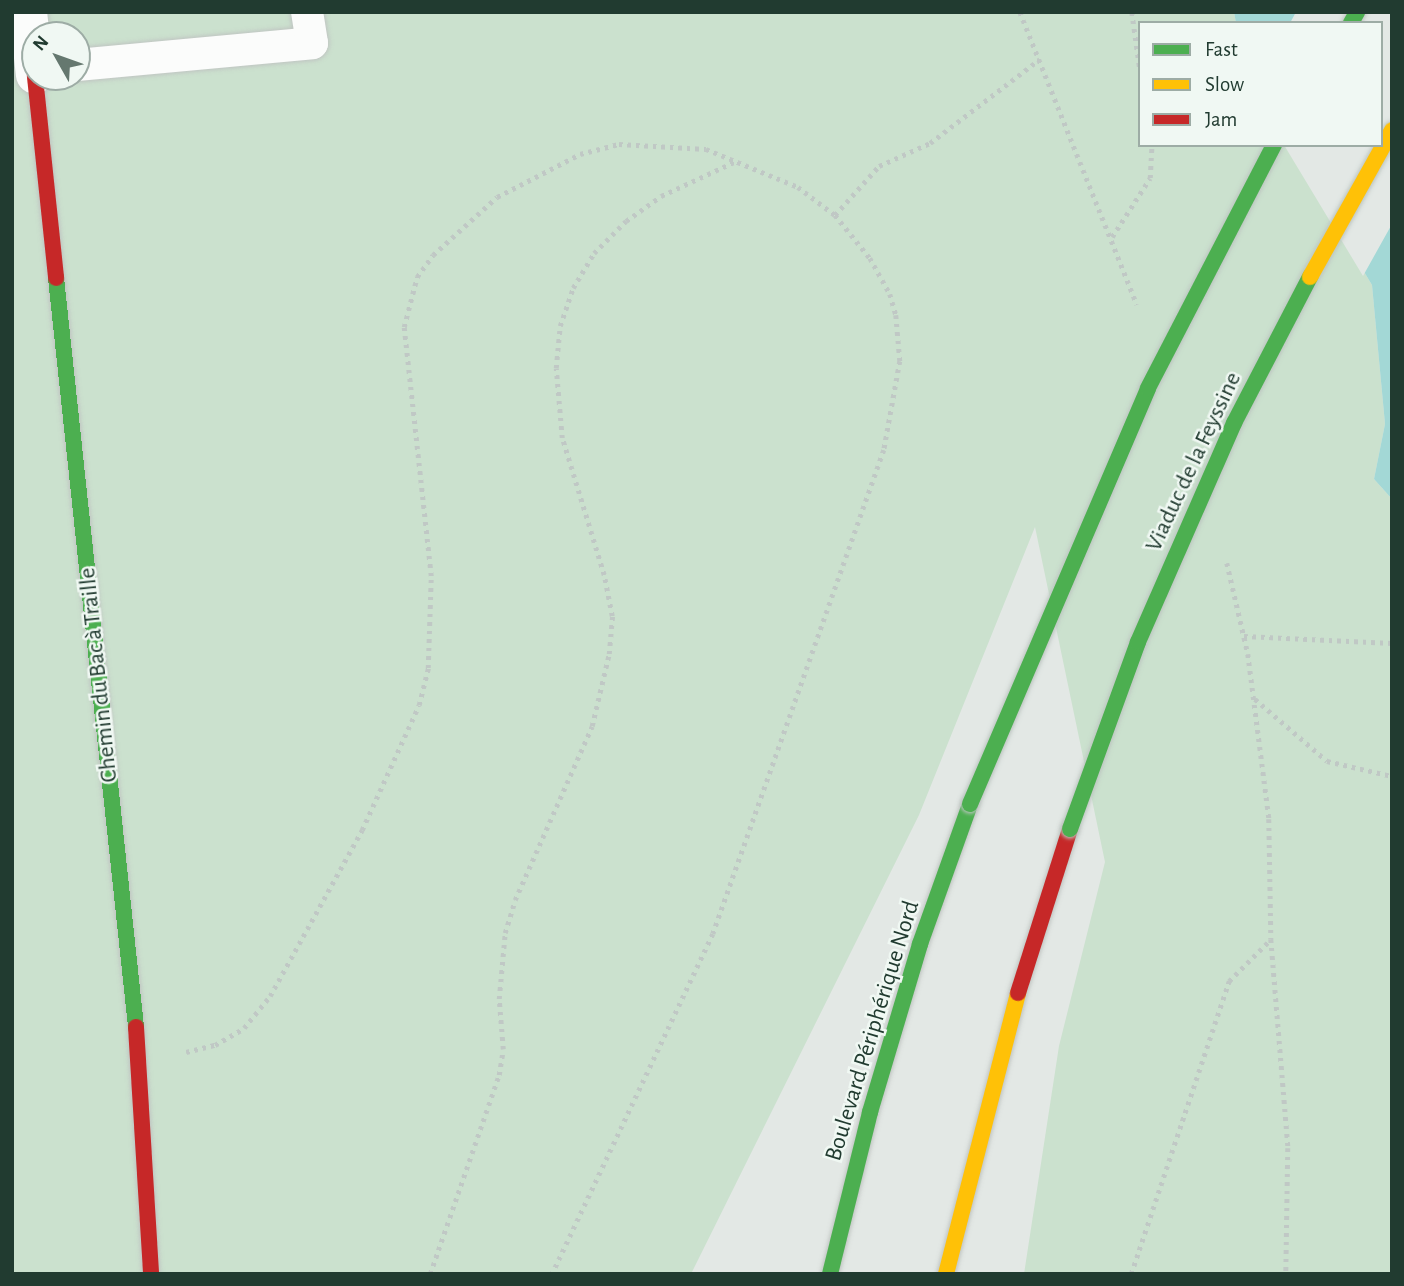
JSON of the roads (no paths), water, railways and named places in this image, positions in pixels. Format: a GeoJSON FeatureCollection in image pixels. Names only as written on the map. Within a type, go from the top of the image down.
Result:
{"type":"FeatureCollection","features":[{"type":"Feature","properties":{"kind":"main road","name":"Chemin du Bac à Traille"},"geometry":{"type":"LineString","coordinates":[[37,91],[139,1054],[151,1274]]}},
{"type":"Feature","properties":{"kind":"main road","name":"Boulevard Périphérique Nord"},"geometry":{"type":"LineString","coordinates":[[830,1274],[889,1047],[970,804],[1148,388],[1273,147]]}},
{"type":"Feature","properties":{"kind":"main road","name":"Viaduc de la Feyssine"},"geometry":{"type":"LineString","coordinates":[[946,1274],[1024,969],[1070,829],[1138,642],[1234,423],[1360,180],[1381,147]]}},
{"type":"Feature","properties":{"kind":"lane"},"geometry":{"type":"LineString","coordinates":[[91,64],[312,43],[307,12]]}},
{"type":"Feature","properties":{"kind":"water"},"geometry":{"type":"Polygon","coordinates":[[[1234,12],[1392,12],[1392,499],[1374,479],[1385,424],[1372,285],[1289,147],[1383,147],[1383,21],[1236,21],[1234,12]]]}}]}
